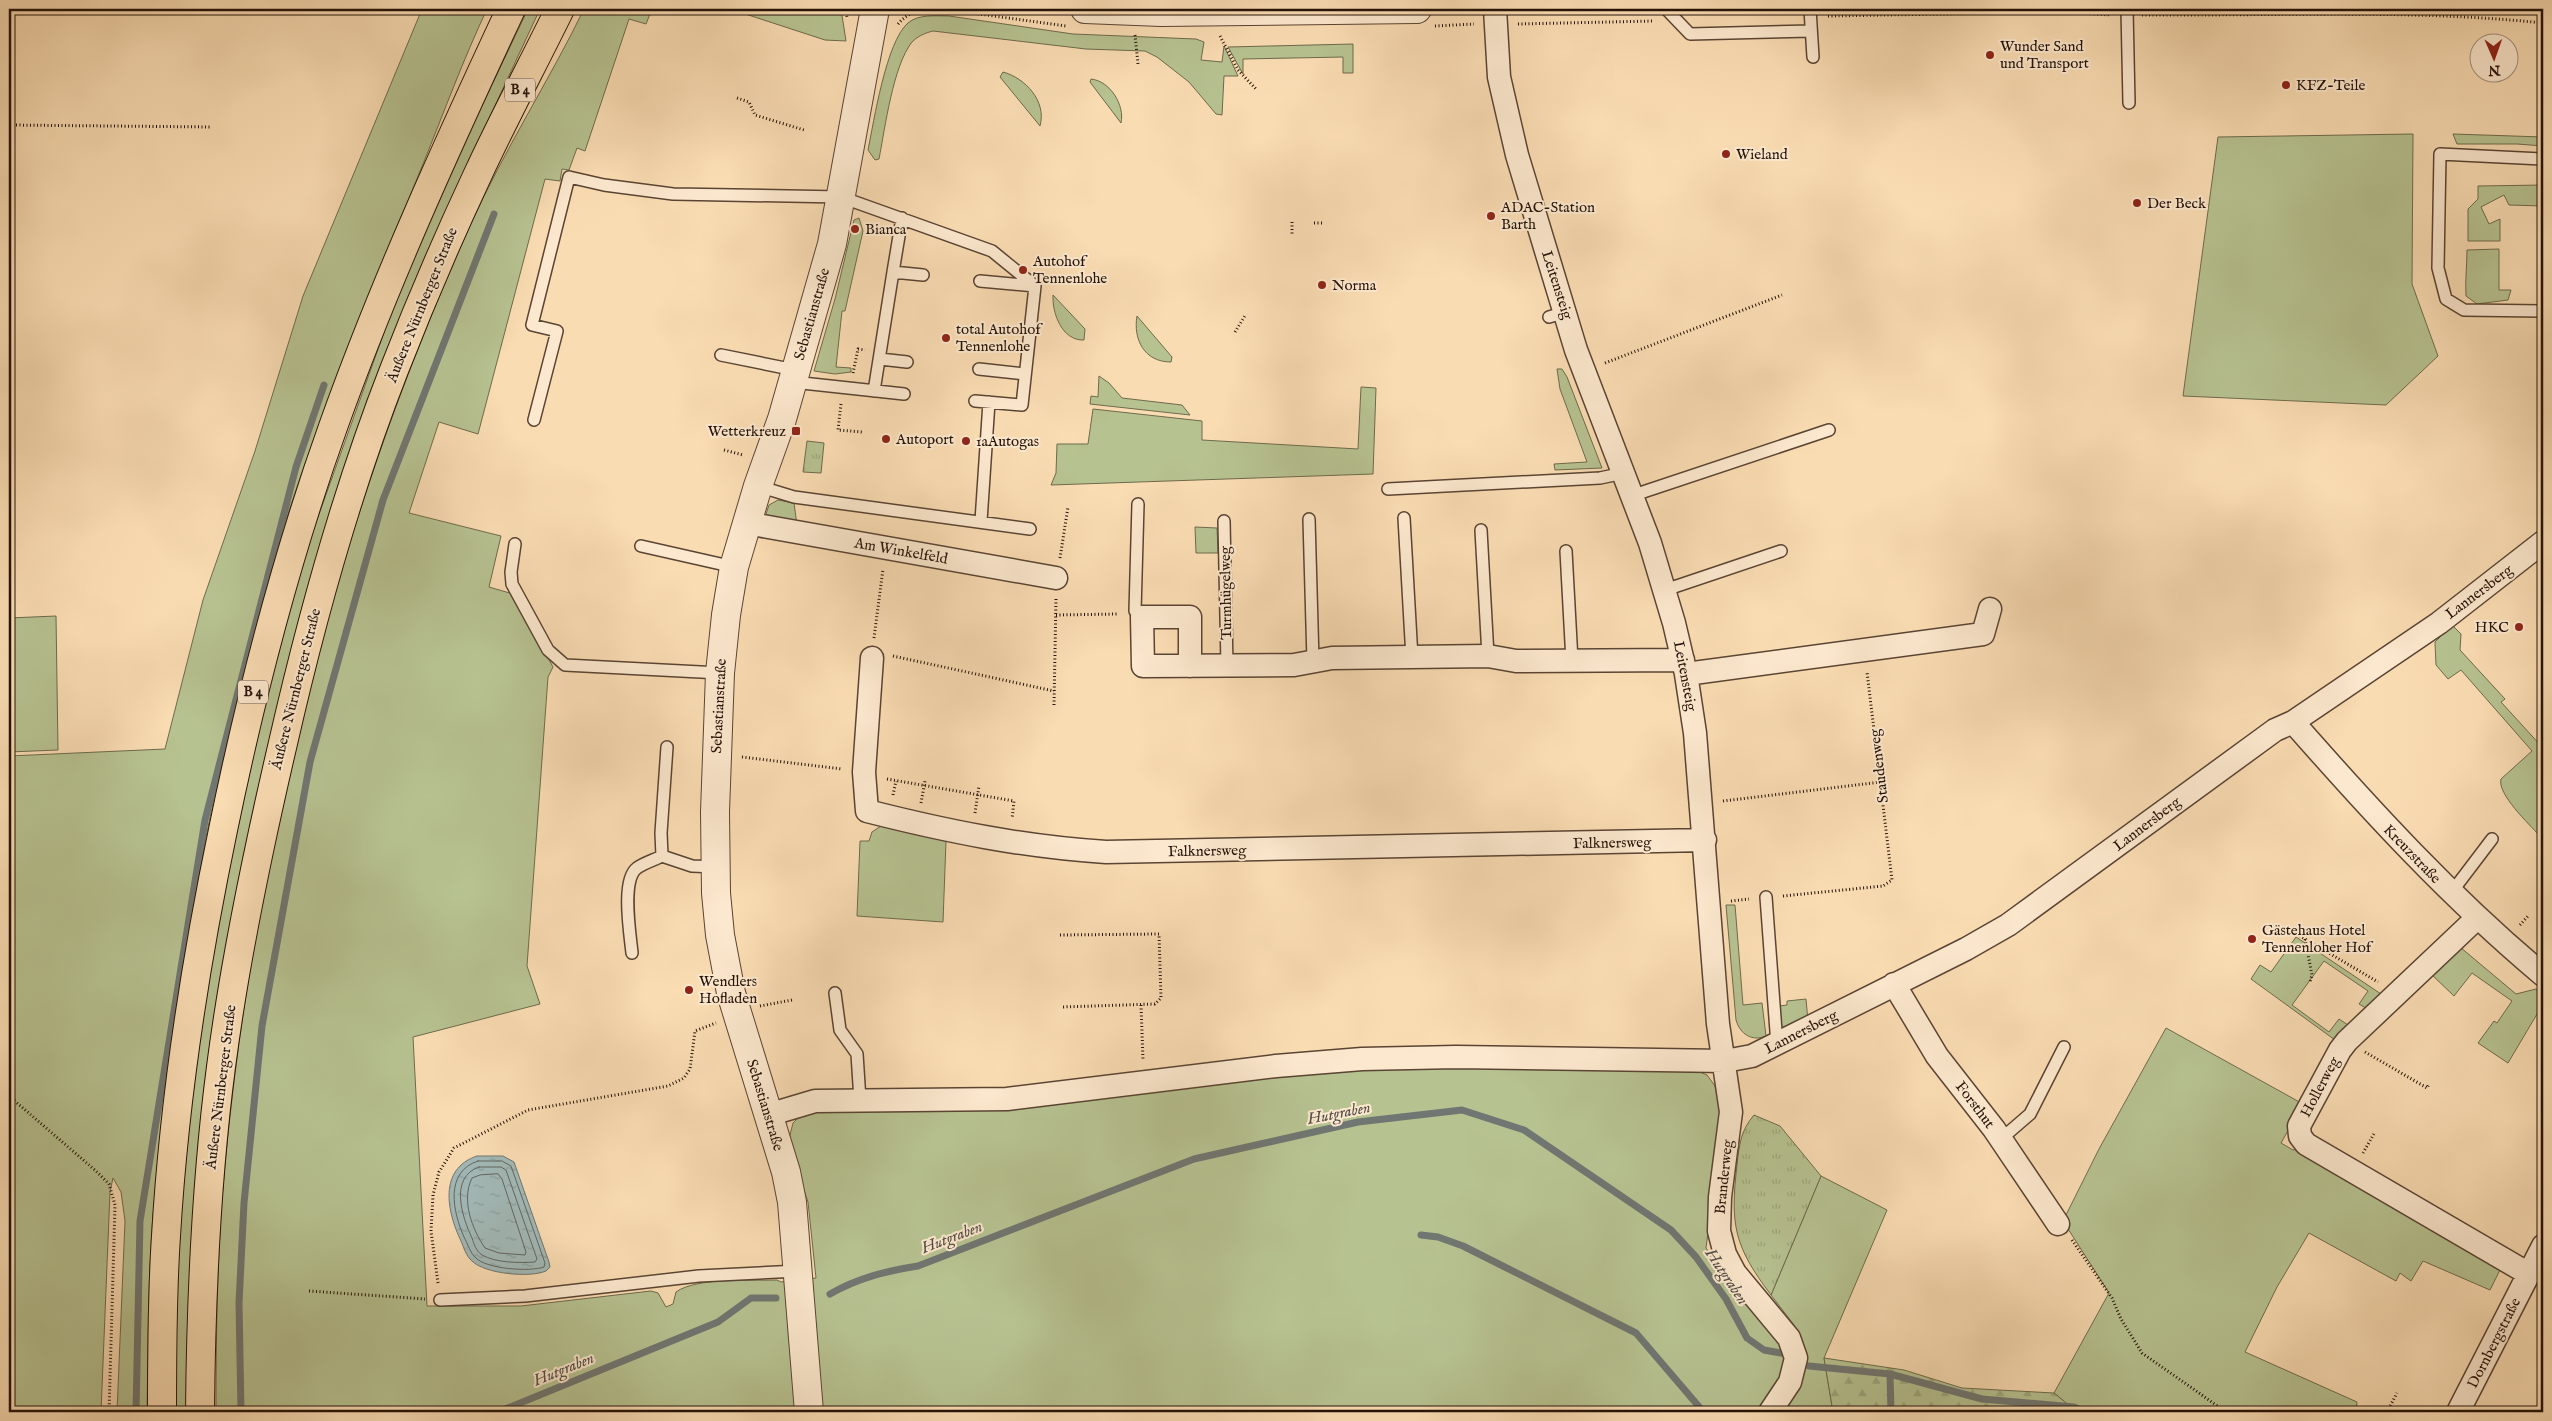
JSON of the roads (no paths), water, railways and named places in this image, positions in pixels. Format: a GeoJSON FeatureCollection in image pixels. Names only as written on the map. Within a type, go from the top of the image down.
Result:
{"type":"FeatureCollection","features":[{"type":"Feature","properties":{"kind":"highway","name":"B 4"},"geometry":{"type":"LineString","coordinates":[[162,1412],[166,1237],[186,1036],[203,928],[254,690],[296,540],[333,426],[408,235],[511,9]]}},
{"type":"Feature","properties":{"kind":"highway","name":"Äußere Nürnberger Straße"},"geometry":{"type":"LineString","coordinates":[[200,1412],[202,1313],[207,1218],[220,1070],[252,873],[306,640],[362,458],[393,372],[439,260],[475,180],[560,9]]}},
{"type":"Feature","properties":{"kind":"street"},"geometry":{"type":"LineString","coordinates":[[1085,9],[1161,12],[1417,9]]}},
{"type":"Feature","properties":{"kind":"street","name":"Leitensteig"},"geometry":{"type":"LineString","coordinates":[[1495,9],[1499,77],[1557,314],[1584,371],[1634,495],[1665,590],[1684,667],[1695,733],[1710,903],[1718,1024],[1725,1062]]}},
{"type":"Feature","properties":{"kind":"street","name":"Sebastianstraße"},"geometry":{"type":"LineString","coordinates":[[809,1412],[792,1202],[786,1172],[768,1115],[747,1011],[725,966],[720,935],[716,866],[716,783],[720,674],[726,615],[734,567],[758,486],[782,419],[832,244],[874,19]]}},
{"type":"Feature","properties":{"kind":"street","name":"Am Winkelfeld"},"geometry":{"type":"LineString","coordinates":[[746,523],[1056,578]]}},
{"type":"Feature","properties":{"kind":"street","name":"Lannersberg"},"geometry":{"type":"LineString","coordinates":[[1725,1062],[1752,1056],[1777,1045],[1966,949],[2008,925],[2275,730],[2293,722],[2439,623],[2543,542]]}},
{"type":"Feature","properties":{"kind":"street"},"geometry":{"type":"LineString","coordinates":[[1190,666],[1190,617],[1140,616],[1143,666],[1190,666],[1227,666],[1294,665],[1313,661],[1488,656],[1516,661],[1572,661],[1684,667],[1864,651],[1983,634],[1990,609]]}},
{"type":"Feature","properties":{"kind":"street","name":"Falknersweg"},"geometry":{"type":"LineString","coordinates":[[872,655],[864,772],[866,810],[960,834],[1027,846],[1106,852],[1705,840]]}},
{"type":"Feature","properties":{"kind":"street","name":"Kreuzstraße"},"geometry":{"type":"LineString","coordinates":[[2293,722],[2389,831],[2477,918],[2543,975]]}},
{"type":"Feature","properties":{"kind":"street","name":"Hollerweg"},"geometry":{"type":"LineString","coordinates":[[2477,918],[2399,994],[2347,1041],[2340,1050],[2299,1126],[2300,1136],[2306,1144],[2529,1274]]}},
{"type":"Feature","properties":{"kind":"street","name":"Forsthut"},"geometry":{"type":"LineString","coordinates":[[1894,984],[1937,1056],[2000,1139],[2058,1224]]}},
{"type":"Feature","properties":{"kind":"street"},"geometry":{"type":"LineString","coordinates":[[768,1115],[815,1101],[1007,1099],[1285,1065],[1362,1059],[1466,1058],[1725,1062]]}},
{"type":"Feature","properties":{"kind":"street","name":"Branderweg"},"geometry":{"type":"LineString","coordinates":[[1725,1062],[1731,1112],[1720,1198],[1722,1243],[1735,1273],[1790,1338],[1794,1357],[1790,1382],[1770,1412]]}},
{"type":"Feature","properties":{"kind":"street","name":"Dornbergstraße"},"geometry":{"type":"LineString","coordinates":[[2458,1412],[2543,1246]]}},
{"type":"Feature","properties":{"kind":"lane"},"geometry":{"type":"LineString","coordinates":[[1666,9],[1690,34],[1811,31]]}},
{"type":"Feature","properties":{"kind":"lane"},"geometry":{"type":"LineString","coordinates":[[1810,9],[1813,57]]}},
{"type":"Feature","properties":{"kind":"lane"},"geometry":{"type":"LineString","coordinates":[[2127,9],[2129,103]]}},
{"type":"Feature","properties":{"kind":"lane"},"geometry":{"type":"LineString","coordinates":[[2543,159],[2440,154],[2438,268],[2446,299],[2464,310],[2543,311]]}},
{"type":"Feature","properties":{"kind":"lane"},"geometry":{"type":"LineString","coordinates":[[534,420],[557,331],[532,325],[569,177],[604,186],[673,194],[840,197],[992,251],[1035,286]]}},
{"type":"Feature","properties":{"kind":"lane"},"geometry":{"type":"LineString","coordinates":[[874,391],[902,218]]}},
{"type":"Feature","properties":{"kind":"lane"},"geometry":{"type":"LineString","coordinates":[[893,272],[923,275]]}},
{"type":"Feature","properties":{"kind":"lane"},"geometry":{"type":"LineString","coordinates":[[980,280],[1035,286]]}},
{"type":"Feature","properties":{"kind":"lane"},"geometry":{"type":"LineString","coordinates":[[975,401],[1022,405],[1035,286]]}},
{"type":"Feature","properties":{"kind":"lane"},"geometry":{"type":"LineString","coordinates":[[721,355],[794,376],[874,391],[904,394]]}},
{"type":"Feature","properties":{"kind":"lane"},"geometry":{"type":"LineString","coordinates":[[880,359],[907,362]]}},
{"type":"Feature","properties":{"kind":"lane"},"geometry":{"type":"LineString","coordinates":[[979,369],[1025,374]]}},
{"type":"Feature","properties":{"kind":"lane"},"geometry":{"type":"LineString","coordinates":[[981,521],[990,402]]}},
{"type":"Feature","properties":{"kind":"lane"},"geometry":{"type":"LineString","coordinates":[[1634,495],[1829,430]]}},
{"type":"Feature","properties":{"kind":"lane"},"geometry":{"type":"LineString","coordinates":[[1388,489],[1600,478],[1624,473]]}},
{"type":"Feature","properties":{"kind":"lane"},"geometry":{"type":"LineString","coordinates":[[758,486],[794,497],[1030,529]]}},
{"type":"Feature","properties":{"kind":"lane"},"geometry":{"type":"LineString","coordinates":[[1138,504],[1135,611],[1140,616]]}},
{"type":"Feature","properties":{"kind":"lane"},"geometry":{"type":"LineString","coordinates":[[1404,518],[1412,658]]}},
{"type":"Feature","properties":{"kind":"lane"},"geometry":{"type":"LineString","coordinates":[[1309,519],[1313,661]]}},
{"type":"Feature","properties":{"kind":"lane","name":"Turmhügelweg"},"geometry":{"type":"LineString","coordinates":[[1224,521],[1227,666]]}},
{"type":"Feature","properties":{"kind":"lane"},"geometry":{"type":"LineString","coordinates":[[1481,530],[1488,656]]}},
{"type":"Feature","properties":{"kind":"lane"},"geometry":{"type":"LineString","coordinates":[[515,544],[511,572],[512,584],[548,650],[565,665],[720,674]]}},
{"type":"Feature","properties":{"kind":"lane"},"geometry":{"type":"LineString","coordinates":[[641,546],[734,567]]}},
{"type":"Feature","properties":{"kind":"lane"},"geometry":{"type":"LineString","coordinates":[[1566,551],[1572,661]]}},
{"type":"Feature","properties":{"kind":"lane"},"geometry":{"type":"LineString","coordinates":[[1665,590],[1781,551]]}},
{"type":"Feature","properties":{"kind":"lane"},"geometry":{"type":"LineString","coordinates":[[662,856],[661,833],[668,747]]}},
{"type":"Feature","properties":{"kind":"lane"},"geometry":{"type":"LineString","coordinates":[[2451,893],[2492,839]]}},
{"type":"Feature","properties":{"kind":"lane"},"geometry":{"type":"LineString","coordinates":[[632,953],[628,895],[629,878],[636,868],[662,856],[692,866],[716,866]]}},
{"type":"Feature","properties":{"kind":"lane"},"geometry":{"type":"LineString","coordinates":[[1766,897],[1777,1045]]}},
{"type":"Feature","properties":{"kind":"lane"},"geometry":{"type":"LineString","coordinates":[[835,993],[840,1030],[857,1054],[860,1100]]}},
{"type":"Feature","properties":{"kind":"lane"},"geometry":{"type":"LineString","coordinates":[[2000,1139],[2030,1114],[2064,1047]]}},
{"type":"Feature","properties":{"kind":"lane"},"geometry":{"type":"LineString","coordinates":[[440,1300],[525,1296],[699,1276],[798,1271]]}},
{"type":"Feature","properties":{"kind":"water"},"geometry":{"type":"Polygon","coordinates":[[[477,1156],[503,1156],[514,1162],[549,1262],[550,1267],[546,1271],[530,1274],[497,1272],[478,1265],[467,1254],[452,1217],[449,1193],[451,1181],[456,1171],[465,1162],[477,1156]]]}},
{"type":"Feature","properties":{"kind":"waterway"},"geometry":{"type":"LineString","coordinates":[[241,1412],[239,1303],[244,1203],[262,1026],[310,762],[383,500],[494,214]]}},
{"type":"Feature","properties":{"kind":"waterway"},"geometry":{"type":"LineString","coordinates":[[136,1412],[140,1221],[205,820],[296,467],[324,385]]}},
{"type":"Feature","properties":{"kind":"waterway","name":"Hutgraben"},"geometry":{"type":"LineString","coordinates":[[830,1294],[872,1276],[918,1266],[1194,1159],[1358,1122],[1462,1110],[1524,1130],[1671,1230],[1696,1257],[1726,1299],[1747,1338],[1764,1350],[1786,1354]]}},
{"type":"Feature","properties":{"kind":"waterway"},"geometry":{"type":"LineString","coordinates":[[1421,1235],[1438,1237],[1463,1246],[1636,1333],[1701,1409]]}},
{"type":"Feature","properties":{"kind":"waterway","name":"Hutgraben"},"geometry":{"type":"LineString","coordinates":[[498,1412],[718,1322],[751,1298],[776,1298]]}},
{"type":"Feature","properties":{"kind":"waterway","name":"Hutgraben"},"geometry":{"type":"LineString","coordinates":[[1809,1366],[1890,1374],[1982,1399],[2074,1407],[2085,1412]]}},
{"type":"Feature","properties":{"kind":"waterway","name":"Hutgraben"},"geometry":{"type":"LineString","coordinates":[[1890,1374],[1891,1412]]}},
{"type":"Feature","properties":{"kind":"place","name":"Wunder Sand und Transport"},"geometry":{"type":"Point","coordinates":[1990,55]}},
{"type":"Feature","properties":{"kind":"place","name":"KFZ-Teile"},"geometry":{"type":"Point","coordinates":[2286,85]}},
{"type":"Feature","properties":{"kind":"place","name":"Wieland"},"geometry":{"type":"Point","coordinates":[1726,154]}},
{"type":"Feature","properties":{"kind":"place","name":"Der Beck"},"geometry":{"type":"Point","coordinates":[2137,203]}},
{"type":"Feature","properties":{"kind":"place","name":"ADAC-Station Barth"},"geometry":{"type":"Point","coordinates":[1491,216]}},
{"type":"Feature","properties":{"kind":"place","name":"Bianca"},"geometry":{"type":"Point","coordinates":[855,229]}},
{"type":"Feature","properties":{"kind":"place","name":"Autohof Tennenlohe"},"geometry":{"type":"Point","coordinates":[1023,270]}},
{"type":"Feature","properties":{"kind":"place","name":"Norma"},"geometry":{"type":"Point","coordinates":[1322,285]}},
{"type":"Feature","properties":{"kind":"place","name":"total Autohof Tennenlohe"},"geometry":{"type":"Point","coordinates":[946,338]}},
{"type":"Feature","properties":{"kind":"place","name":"Wetterkreuz"},"geometry":{"type":"Point","coordinates":[796,431]}},
{"type":"Feature","properties":{"kind":"place","name":"Autoport"},"geometry":{"type":"Point","coordinates":[886,439]}},
{"type":"Feature","properties":{"kind":"place","name":"1aAutogas"},"geometry":{"type":"Point","coordinates":[966,441]}},
{"type":"Feature","properties":{"kind":"place","name":"HKC"},"geometry":{"type":"Point","coordinates":[2519,627]}},
{"type":"Feature","properties":{"kind":"place","name":"Gästehaus Hotel Tennenloher Hof"},"geometry":{"type":"Point","coordinates":[2252,939]}},
{"type":"Feature","properties":{"kind":"place","name":"Wendlers Hofladen"},"geometry":{"type":"Point","coordinates":[689,990]}}]}
